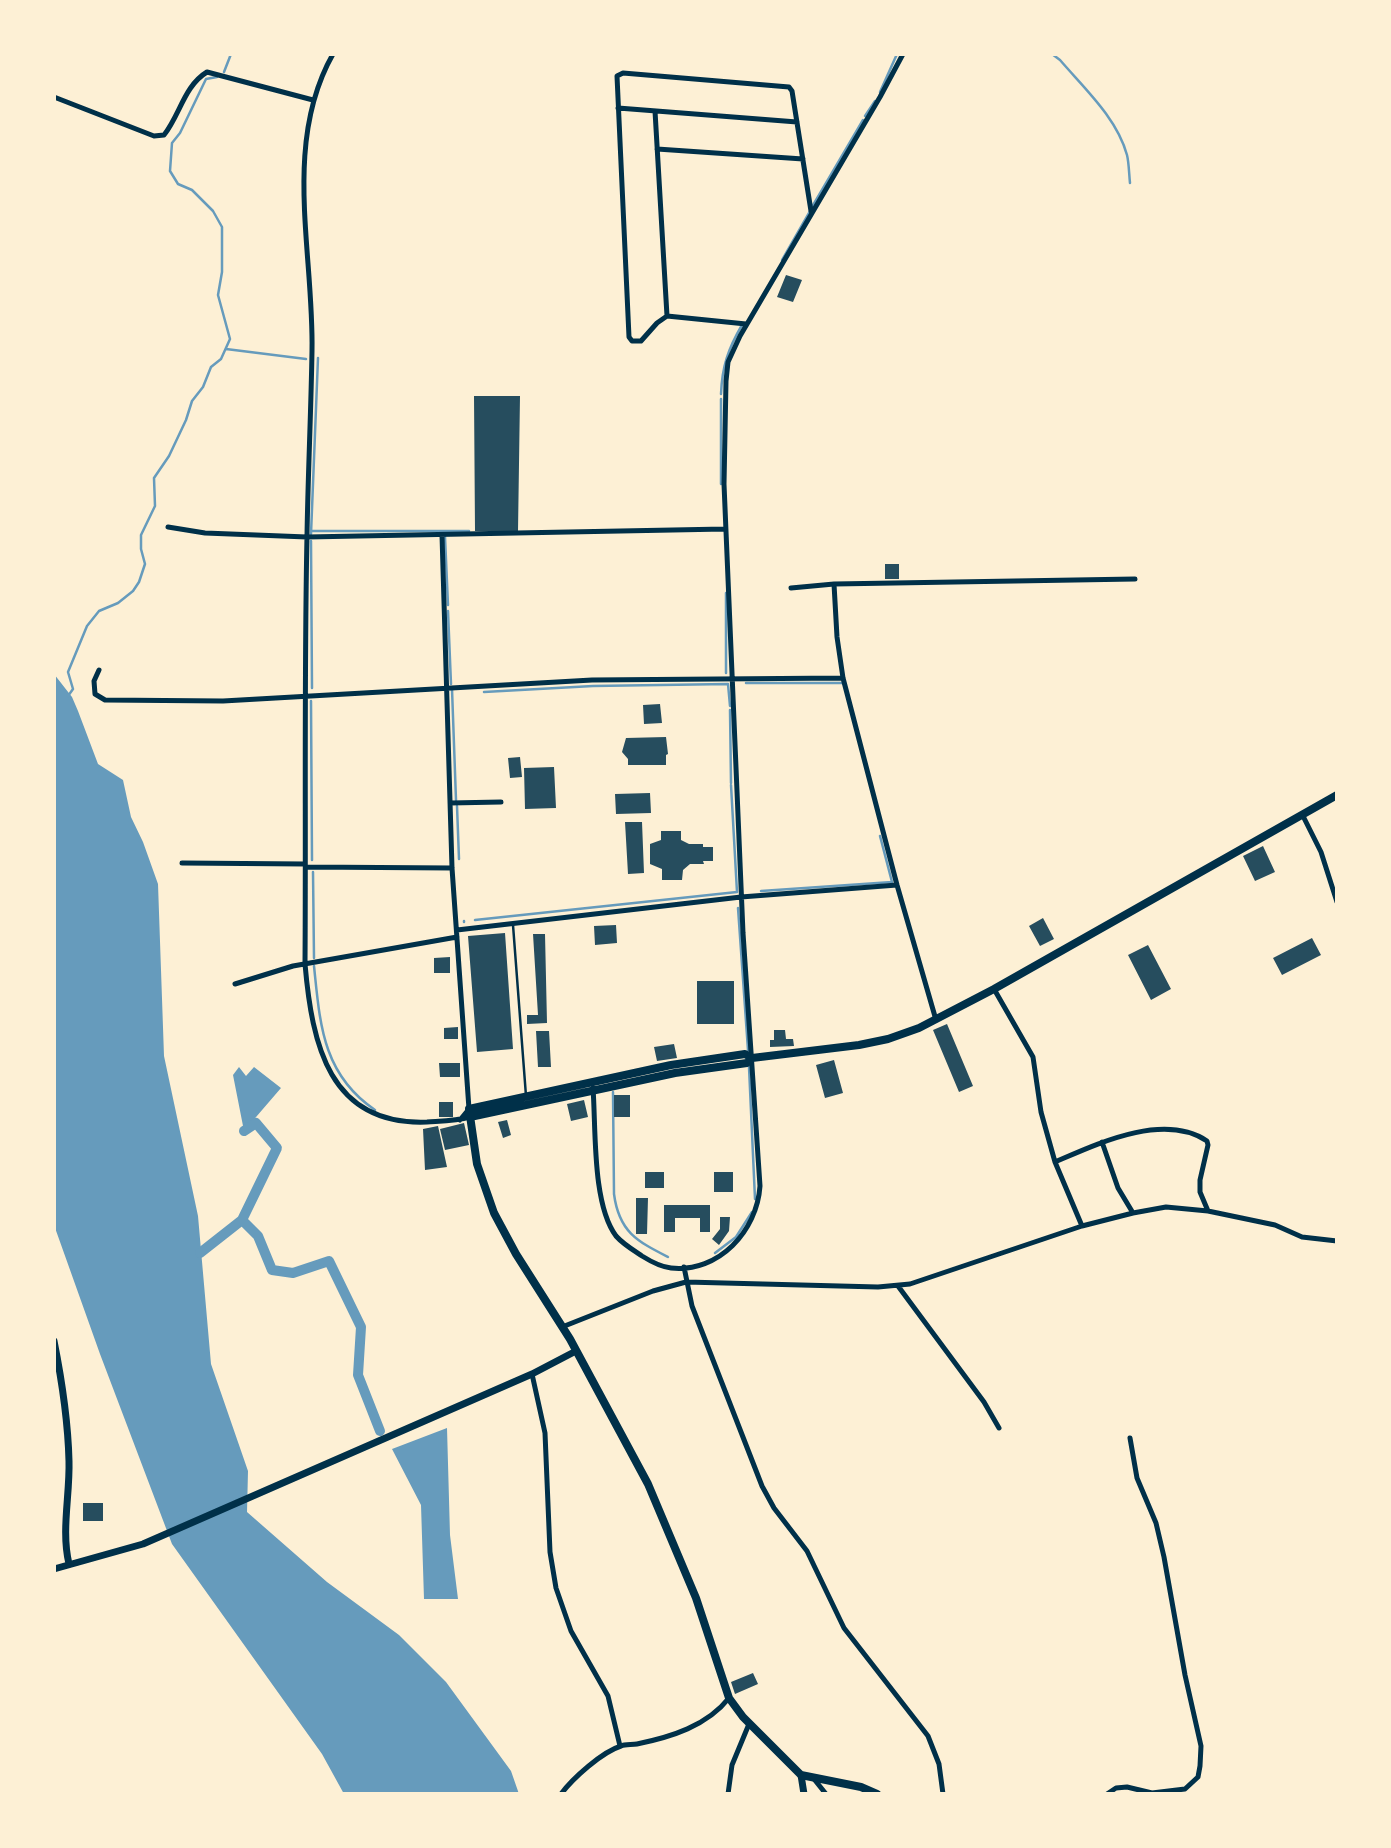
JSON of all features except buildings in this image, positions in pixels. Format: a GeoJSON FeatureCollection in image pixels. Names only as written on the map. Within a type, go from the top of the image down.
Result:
{"type":"FeatureCollection","features":[{"type":"Feature","properties":{"kind":"main road"},"geometry":{"type":"LineString","coordinates":[[877,1794],[850,1785],[801,1775],[749,1724],[729,1698],[696,1598],[657,1504],[620,1429],[494,1213],[477,1164],[470,1113],[676,1068],[747,1063],[752,1058],[811,1052],[903,1035],[994,989],[1337,795]]}},
{"type":"Feature","properties":{"kind":"street"},"geometry":{"type":"LineString","coordinates":[[333,54],[322,74],[313,100],[303,181],[312,326],[307,537],[305,964],[315,1033],[327,1066],[348,1096],[365,1110],[391,1121],[460,1120],[470,1113],[453,868],[442,535]]}},
{"type":"Feature","properties":{"kind":"street"},"geometry":{"type":"LineString","coordinates":[[592,1085],[599,1181],[604,1208],[611,1227],[621,1241],[649,1260],[672,1268],[704,1264],[721,1255],[742,1235],[756,1212],[760,1186],[747,1002],[731,680],[723,438],[726,381],[734,346],[903,54]]}},
{"type":"Feature","properties":{"kind":"street"},"geometry":{"type":"LineString","coordinates":[[54,97],[154,136],[164,135],[173,126],[192,86],[207,72],[313,100]]}},
{"type":"Feature","properties":{"kind":"street"},"geometry":{"type":"LineString","coordinates":[[747,324],[667,316],[641,341],[632,341],[629,337],[617,79],[623,73],[786,86],[792,90],[811,211]]}},
{"type":"Feature","properties":{"kind":"street"},"geometry":{"type":"LineString","coordinates":[[618,108],[797,122]]}},
{"type":"Feature","properties":{"kind":"street"},"geometry":{"type":"LineString","coordinates":[[655,111],[667,316]]}},
{"type":"Feature","properties":{"kind":"street"},"geometry":{"type":"LineString","coordinates":[[657,149],[803,159]]}},
{"type":"Feature","properties":{"kind":"street"},"geometry":{"type":"LineString","coordinates":[[168,527],[205,533],[307,537],[725,529]]}},
{"type":"Feature","properties":{"kind":"street"},"geometry":{"type":"LineString","coordinates":[[791,588],[834,584],[1135,579]]}},
{"type":"Feature","properties":{"kind":"street"},"geometry":{"type":"LineString","coordinates":[[834,584],[843,678],[897,885],[936,1020]]}},
{"type":"Feature","properties":{"kind":"street"},"geometry":{"type":"LineString","coordinates":[[99,670],[95,694],[105,700],[223,701],[643,678],[843,678]]}},
{"type":"Feature","properties":{"kind":"street"},"geometry":{"type":"LineString","coordinates":[[450,803],[502,802]]}},
{"type":"Feature","properties":{"kind":"street"},"geometry":{"type":"LineString","coordinates":[[1302,814],[1321,852],[1337,902]]}},
{"type":"Feature","properties":{"kind":"street"},"geometry":{"type":"LineString","coordinates":[[182,863],[453,868]]}},
{"type":"Feature","properties":{"kind":"street"},"geometry":{"type":"LineString","coordinates":[[457,930],[741,897],[897,885]]}},
{"type":"Feature","properties":{"kind":"street"},"geometry":{"type":"LineString","coordinates":[[235,984],[265,973],[305,964],[457,937]]}},
{"type":"Feature","properties":{"kind":"street"},"geometry":{"type":"LineString","coordinates":[[994,989],[1033,1057],[1041,1112],[1055,1162],[1082,1226]]}},
{"type":"Feature","properties":{"kind":"street"},"geometry":{"type":"LineString","coordinates":[[1055,1162],[1102,1142],[1152,1129],[1174,1129],[1196,1134],[1207,1141],[1208,1145],[1200,1180],[1200,1192],[1208,1211]]}},
{"type":"Feature","properties":{"kind":"street"},"geometry":{"type":"LineString","coordinates":[[1102,1142],[1118,1188],[1133,1213]]}},
{"type":"Feature","properties":{"kind":"street"},"geometry":{"type":"LineString","coordinates":[[562,1327],[653,1291],[686,1282],[898,1286],[925,1280],[1082,1226],[1166,1207],[1208,1211],[1275,1225],[1301,1237],[1337,1241]]}},
{"type":"Feature","properties":{"kind":"street"},"geometry":{"type":"LineString","coordinates":[[684,1268],[692,1306],[768,1498],[807,1551],[844,1628],[928,1736],[939,1764],[943,1794]]}},
{"type":"Feature","properties":{"kind":"street"},"geometry":{"type":"LineString","coordinates":[[898,1286],[984,1402],[999,1427]]}},
{"type":"Feature","properties":{"kind":"street"},"geometry":{"type":"LineString","coordinates":[[54,1341],[68,1438],[66,1542],[69,1564]]}},
{"type":"Feature","properties":{"kind":"street"},"geometry":{"type":"LineString","coordinates":[[54,1569],[143,1544],[532,1374],[576,1351]]}},
{"type":"Feature","properties":{"kind":"street"},"geometry":{"type":"LineString","coordinates":[[532,1374],[545,1433],[550,1552],[556,1588],[571,1631],[608,1696],[620,1746]]}},
{"type":"Feature","properties":{"kind":"street"},"geometry":{"type":"LineString","coordinates":[[1107,1794],[1116,1788],[1127,1787],[1152,1793],[1185,1789],[1198,1777],[1200,1766],[1201,1746],[1164,1557],[1156,1523],[1138,1478],[1130,1438]]}},
{"type":"Feature","properties":{"kind":"street"},"geometry":{"type":"LineString","coordinates":[[561,1794],[586,1767],[620,1746],[638,1744],[697,1726],[719,1711],[729,1698]]}},
{"type":"Feature","properties":{"kind":"street"},"geometry":{"type":"LineString","coordinates":[[728,1794],[732,1765],[749,1724]]}},
{"type":"Feature","properties":{"kind":"street"},"geometry":{"type":"LineString","coordinates":[[801,1775],[804,1794]]}},
{"type":"Feature","properties":{"kind":"street"},"geometry":{"type":"LineString","coordinates":[[814,1779],[826,1794]]}},
{"type":"Feature","properties":{"kind":"lane"},"geometry":{"type":"LineString","coordinates":[[513,925],[527,1101]]}},
{"type":"Feature","properties":{"kind":"water"},"geometry":{"type":"Polygon","coordinates":[[[54,674],[72,697],[98,764],[123,780],[131,817],[158,884],[164,1056],[198,1216],[211,1364],[248,1471],[247,1512],[327,1582],[399,1635],[446,1682],[511,1771],[519,1794],[344,1794],[322,1754],[172,1544],[54,1225],[54,674]]]}},
{"type":"Feature","properties":{"kind":"water"},"geometry":{"type":"Polygon","coordinates":[[[239,1067],[246,1076],[254,1067],[281,1088],[244,1131],[233,1075],[239,1067]]]}},
{"type":"Feature","properties":{"kind":"water"},"geometry":{"type":"Polygon","coordinates":[[[447,1428],[450,1535],[458,1599],[424,1599],[421,1505],[392,1449],[447,1428]]]}},
{"type":"Feature","properties":{"kind":"waterway"},"geometry":{"type":"LineString","coordinates":[[224,72],[231,54]]}},
{"type":"Feature","properties":{"kind":"waterway"},"geometry":{"type":"LineString","coordinates":[[880,92],[897,54]]}},
{"type":"Feature","properties":{"kind":"waterway"},"geometry":{"type":"LineString","coordinates":[[1052,54],[1089,93],[1116,128],[1127,155],[1130,183]]}},
{"type":"Feature","properties":{"kind":"waterway"},"geometry":{"type":"LineString","coordinates":[[68,696],[73,689],[68,672],[87,626],[99,611],[118,603],[133,591],[139,582],[145,564],[141,535],[155,506],[154,478],[169,456],[192,401],[203,387],[211,367],[221,359],[230,339],[218,295],[222,272],[222,227],[213,211],[192,190],[178,184],[170,171],[172,143],[180,133],[206,79],[217,77]]}},
{"type":"Feature","properties":{"kind":"waterway"},"geometry":{"type":"LineString","coordinates":[[865,116],[875,101]]}},
{"type":"Feature","properties":{"kind":"waterway"},"geometry":{"type":"LineString","coordinates":[[812,207],[863,120]]}},
{"type":"Feature","properties":{"kind":"waterway"},"geometry":{"type":"LineString","coordinates":[[782,260],[810,211]]}},
{"type":"Feature","properties":{"kind":"waterway"},"geometry":{"type":"LineString","coordinates":[[721,394],[727,358],[742,325]]}},
{"type":"Feature","properties":{"kind":"waterway"},"geometry":{"type":"LineString","coordinates":[[226,349],[306,359]]}},
{"type":"Feature","properties":{"kind":"waterway"},"geometry":{"type":"LineString","coordinates":[[311,534],[318,358]]}},
{"type":"Feature","properties":{"kind":"waterway"},"geometry":{"type":"LineString","coordinates":[[721,399],[721,484]]}},
{"type":"Feature","properties":{"kind":"waterway"},"geometry":{"type":"LineString","coordinates":[[311,531],[469,531]]}},
{"type":"Feature","properties":{"kind":"waterway"},"geometry":{"type":"LineString","coordinates":[[445,537],[448,605]]}},
{"type":"Feature","properties":{"kind":"waterway"},"geometry":{"type":"LineString","coordinates":[[311,541],[312,688]]}},
{"type":"Feature","properties":{"kind":"waterway"},"geometry":{"type":"LineString","coordinates":[[726,593],[726,673]]}},
{"type":"Feature","properties":{"kind":"waterway"},"geometry":{"type":"LineString","coordinates":[[448,611],[451,684]]}},
{"type":"Feature","properties":{"kind":"waterway"},"geometry":{"type":"LineString","coordinates":[[746,683],[843,683]]}},
{"type":"Feature","properties":{"kind":"waterway"},"geometry":{"type":"LineString","coordinates":[[484,692],[593,686],[728,684],[730,706]]}},
{"type":"Feature","properties":{"kind":"waterway"},"geometry":{"type":"LineString","coordinates":[[452,689],[456,800]]}},
{"type":"Feature","properties":{"kind":"waterway"},"geometry":{"type":"LineString","coordinates":[[311,701],[312,860]]}},
{"type":"Feature","properties":{"kind":"waterway"},"geometry":{"type":"LineString","coordinates":[[730,710],[731,783]]}},
{"type":"Feature","properties":{"kind":"waterway"},"geometry":{"type":"LineString","coordinates":[[475,920],[737,892],[731,785]]}},
{"type":"Feature","properties":{"kind":"waterway"},"geometry":{"type":"LineString","coordinates":[[457,806],[459,859]]}},
{"type":"Feature","properties":{"kind":"waterway"},"geometry":{"type":"LineString","coordinates":[[761,891],[892,882],[880,836]]}},
{"type":"Feature","properties":{"kind":"waterway"},"geometry":{"type":"LineString","coordinates":[[313,872],[314,958]]}},
{"type":"Feature","properties":{"kind":"waterway"},"geometry":{"type":"LineString","coordinates":[[738,908],[748,1050]]}},
{"type":"Feature","properties":{"kind":"waterway"},"geometry":{"type":"LineString","coordinates":[[314,966],[322,1027],[334,1064],[357,1096],[375,1110]]}},
{"type":"Feature","properties":{"kind":"waterway"},"geometry":{"type":"LineString","coordinates":[[749,1067],[755,1199]]}},
{"type":"Feature","properties":{"kind":"waterway"},"geometry":{"type":"LineString","coordinates":[[613,1092],[616,1207],[631,1234],[668,1257]]}},
{"type":"Feature","properties":{"kind":"waterway"},"geometry":{"type":"LineString","coordinates":[[242,1220],[277,1148],[256,1123],[244,1131]]}},
{"type":"Feature","properties":{"kind":"waterway"},"geometry":{"type":"LineString","coordinates":[[715,1253],[736,1237],[752,1212]]}},
{"type":"Feature","properties":{"kind":"waterway"},"geometry":{"type":"LineString","coordinates":[[200,1253],[242,1220],[258,1236],[272,1270],[293,1273],[329,1261],[361,1327],[358,1375],[380,1431]]}}]}
